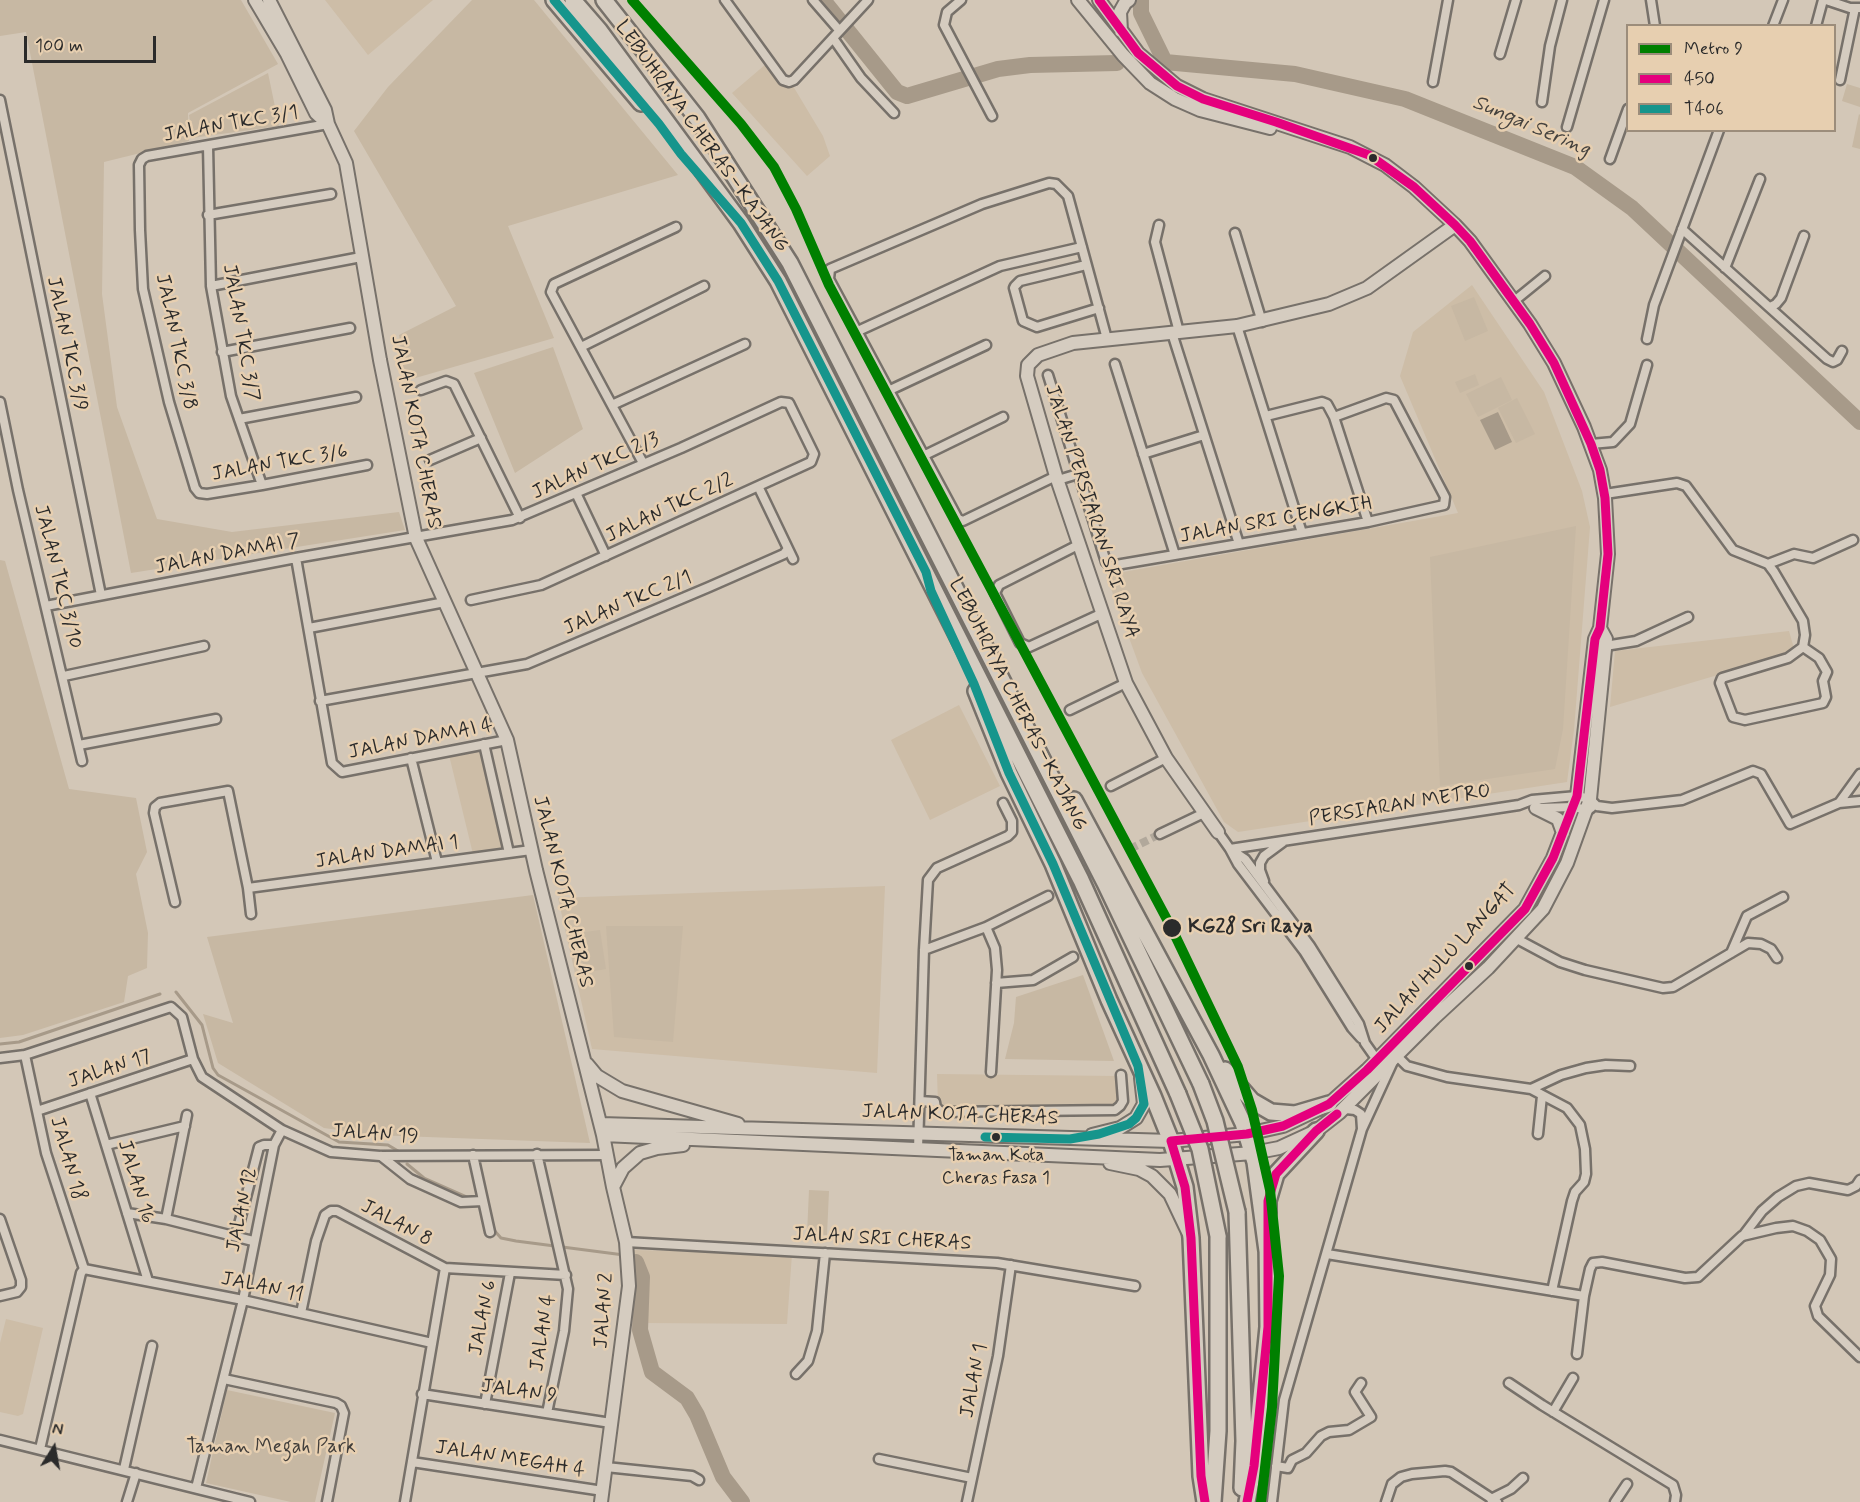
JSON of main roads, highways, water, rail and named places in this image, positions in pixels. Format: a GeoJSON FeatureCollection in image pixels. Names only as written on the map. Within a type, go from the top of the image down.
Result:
{"type":"FeatureCollection","features":[{"type":"Feature","properties":{"kind":"highway"},"geometry":{"type":"LineString","coordinates":[[554,0],[741,223]]}},
{"type":"Feature","properties":{"kind":"highway","name":"LEBUHRAYA CHERAS–KAJANG"},"geometry":{"type":"LineString","coordinates":[[573,0],[599,30],[741,223],[778,281],[1081,880],[1178,1094],[1200,1149],[1218,1236],[1218,1431],[1213,1502]]}},
{"type":"Feature","properties":{"kind":"highway","name":"LEBUHRAYA CHERAS–KAJANG"},"geometry":{"type":"LineString","coordinates":[[604,0],[697,118],[790,263],[1105,883],[1201,1083],[1215,1121],[1237,1212],[1244,1441],[1242,1502]]}},
{"type":"Feature","properties":{"kind":"highway"},"geometry":{"type":"LineString","coordinates":[[612,0],[622,20]]}},
{"type":"Feature","properties":{"kind":"highway"},"geometry":{"type":"LineString","coordinates":[[926,572],[931,591],[974,684],[1009,773],[1053,864],[1171,1141],[1185,1187],[1191,1238],[1201,1476],[1205,1502]]}},
{"type":"Feature","properties":{"kind":"highway"},"geometry":{"type":"LineString","coordinates":[[1027,729],[1077,805],[1211,1055],[1252,1153],[1267,1251]]}},
{"type":"Feature","properties":{"kind":"highway"},"geometry":{"type":"LineString","coordinates":[[1211,1055],[1252,1101],[1272,1112],[1295,1114],[1334,1108]]}},
{"type":"Feature","properties":{"kind":"highway"},"geometry":{"type":"LineString","coordinates":[[1247,1502],[1254,1466],[1268,1327],[1268,1201],[1276,1173],[1316,1131]]}},
{"type":"Feature","properties":{"kind":"main road","name":"JALAN KOTA CHERAS"},"geometry":{"type":"LineString","coordinates":[[255,0],[287,54],[316,113],[328,124]]}},
{"type":"Feature","properties":{"kind":"main road","name":"JALAN KOTA CHERAS"},"geometry":{"type":"LineString","coordinates":[[269,0],[321,101],[328,124],[346,164],[416,538],[507,740],[531,850],[602,1130]]}},
{"type":"Feature","properties":{"kind":"main road","name":"JALAN HULU LANGAT"},"geometry":{"type":"LineString","coordinates":[[1099,0],[1138,53],[1177,86],[1203,99],[1369,155],[1414,187],[1455,225],[1470,241],[1514,302],[1554,363],[1591,444],[1605,494],[1608,554],[1600,628],[1595,639],[1575,801],[1553,858],[1525,909],[1377,1060],[1316,1131],[1279,1148],[1252,1153],[1176,1159]]}},
{"type":"Feature","properties":{"kind":"main road","name":"JALAN HULU LANGAT"},"geometry":{"type":"LineString","coordinates":[[1080,1],[1137,72],[1175,99],[1200,110],[1333,141]]}},
{"type":"Feature","properties":{"kind":"main road"},"geometry":{"type":"LineString","coordinates":[[1122,32],[1120,12],[1127,2]]}},
{"type":"Feature","properties":{"kind":"main road","name":"JALAN PERSIARAN SRI RAYA"},"geometry":{"type":"LineString","coordinates":[[1218,832],[1166,758],[1126,682],[1057,478],[1027,376],[1028,364],[1038,355],[1073,343],[1237,326],[1329,304],[1367,288],[1455,225]]}},
{"type":"Feature","properties":{"kind":"main road","name":"JALAN HULU LANGAT"},"geometry":{"type":"LineString","coordinates":[[1171,1141],[1246,1134],[1283,1126],[1334,1108],[1396,1055],[1517,939],[1543,909],[1567,863],[1592,805],[1606,639],[1600,628]]}},
{"type":"Feature","properties":{"kind":"main road"},"geometry":{"type":"LineString","coordinates":[[1536,808],[1558,819],[1563,833]]}},
{"type":"Feature","properties":{"kind":"main road"},"geometry":{"type":"LineString","coordinates":[[584,1061],[597,1076],[622,1090],[756,1129]]}},
{"type":"Feature","properties":{"kind":"main road"},"geometry":{"type":"LineString","coordinates":[[1070,1139],[1120,1128],[1136,1118],[1144,1104],[1138,1066]]}},
{"type":"Feature","properties":{"kind":"main road","name":"JALAN KOTA CHERAS"},"geometry":{"type":"LineString","coordinates":[[602,1130],[756,1129],[1171,1141]]}},
{"type":"Feature","properties":{"kind":"main road","name":"JALAN KOTA CHERAS"},"geometry":{"type":"LineString","coordinates":[[602,1130],[717,1140],[1176,1159]]}},
{"type":"Feature","properties":{"kind":"main road","name":"JALAN 2"},"geometry":{"type":"LineString","coordinates":[[602,1130],[626,1242],[629,1286],[602,1496]]}},
{"type":"Feature","properties":{"kind":"main road"},"geometry":{"type":"LineString","coordinates":[[613,1187],[623,1168],[640,1153],[657,1148],[717,1140]]}},
{"type":"Feature","properties":{"kind":"main road"},"geometry":{"type":"LineString","coordinates":[[1071,1156],[1139,1169],[1152,1176],[1170,1194],[1191,1238]]}},
{"type":"Feature","properties":{"kind":"waterway"},"geometry":{"type":"LineString","coordinates":[[823,0],[897,92],[907,96],[998,69],[1030,65],[1117,63]]}},
{"type":"Feature","properties":{"kind":"waterway","name":"Sungai Sering"},"geometry":{"type":"LineString","coordinates":[[1141,0],[1141,13],[1165,62],[1295,74],[1405,99],[1575,167],[1632,208],[1860,422]]}},
{"type":"Feature","properties":{"kind":"waterway"},"geometry":{"type":"LineString","coordinates":[[176,992],[202,1025],[213,1068],[218,1075],[339,1142],[388,1145],[398,1151]]}},
{"type":"Feature","properties":{"kind":"waterway"},"geometry":{"type":"LineString","coordinates":[[0,1044],[19,1042],[160,994]]}},
{"type":"Feature","properties":{"kind":"waterway"},"geometry":{"type":"LineString","coordinates":[[407,1164],[424,1178],[467,1197]]}},
{"type":"Feature","properties":{"kind":"waterway"},"geometry":{"type":"LineString","coordinates":[[493,1229],[501,1238],[516,1241],[624,1255]]}},
{"type":"Feature","properties":{"kind":"waterway"},"geometry":{"type":"LineString","coordinates":[[636,1262],[642,1277],[640,1330],[652,1372],[687,1398],[697,1415],[723,1477],[742,1502]]}},
{"type":"Feature","properties":{"kind":"tunnel"},"geometry":{"type":"LineString","coordinates":[[1130,849],[1160,834]]}},
{"type":"Feature","properties":{"kind":"metro line","name":"9"},"geometry":{"type":"LineString","coordinates":[[632,0],[741,124],[774,167],[796,209],[829,285],[1171,927],[1238,1067],[1252,1110],[1270,1190],[1279,1276],[1272,1407],[1261,1502]]}},
{"type":"Feature","properties":{"kind":"place","name":"KG28 Sri Raya"},"geometry":{"type":"Point","coordinates":[1172,928]}},
{"type":"Feature","properties":{"kind":"place","name":"Taman Kota Cheras Fasa 1"},"geometry":{"type":"Point","coordinates":[996,1137]}},
{"type":"Feature","properties":{"kind":"park label","name":"Taman Megah Park"},"geometry":{"type":"Point","coordinates":[271,1448]}}]}
